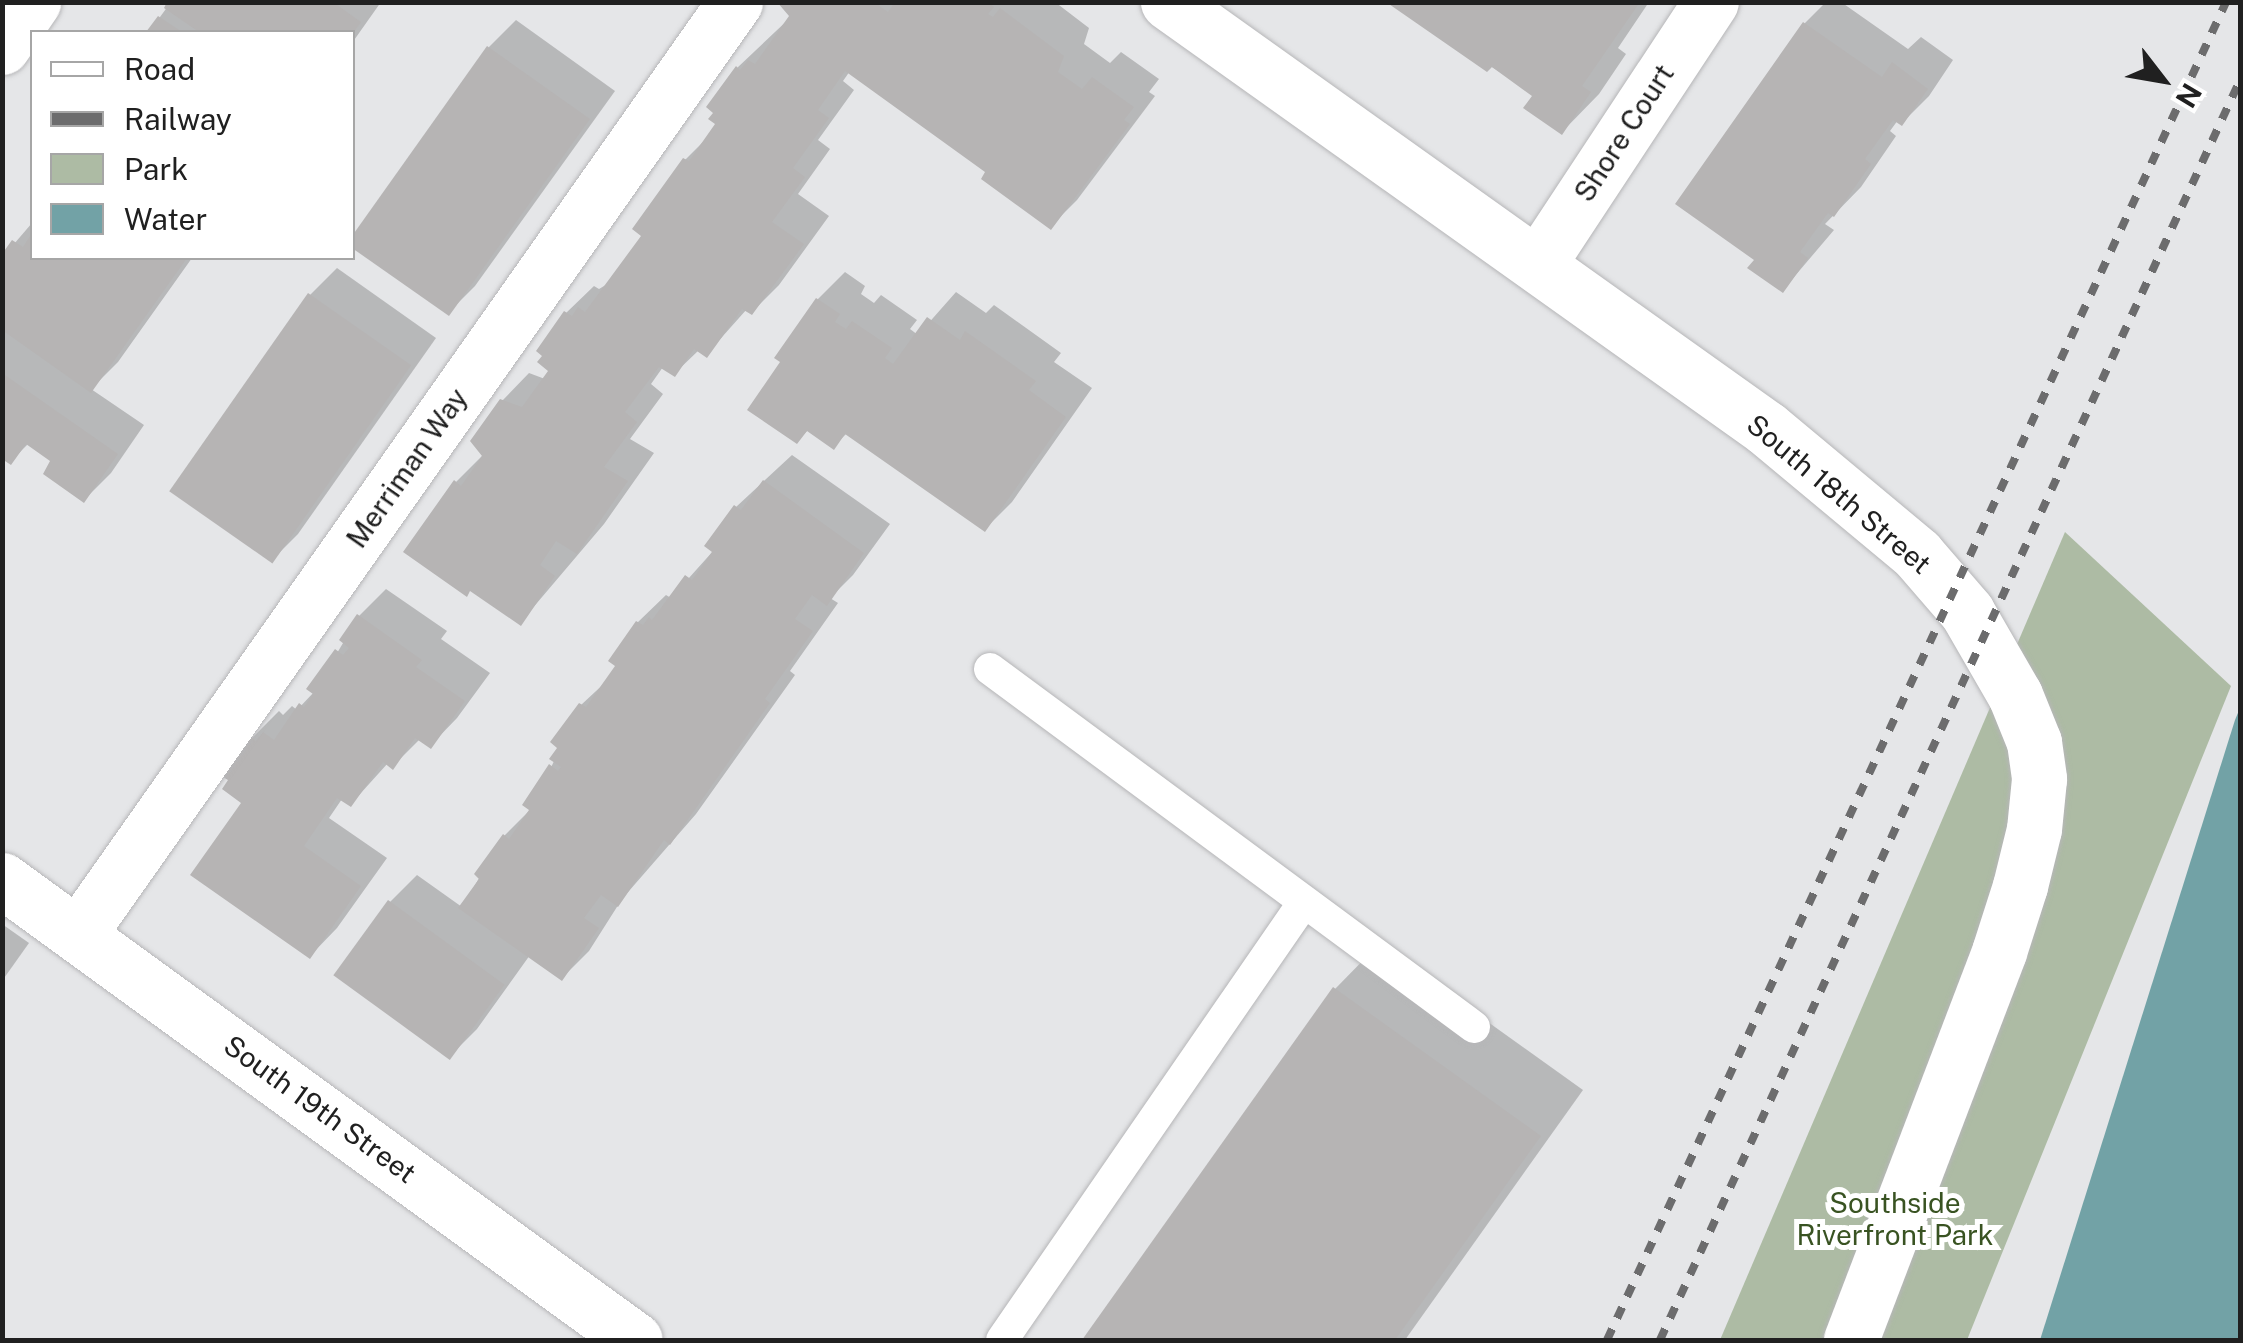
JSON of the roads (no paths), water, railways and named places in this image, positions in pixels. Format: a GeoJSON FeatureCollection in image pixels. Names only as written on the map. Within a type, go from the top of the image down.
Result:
{"type":"FeatureCollection","features":[{"type":"Feature","properties":{"kind":"street"},"geometry":{"type":"LineString","coordinates":[[2,46],[33,2]]}},
{"type":"Feature","properties":{"kind":"street","name":"Merriman Way"},"geometry":{"type":"LineString","coordinates":[[79,933],[735,2]]}},
{"type":"Feature","properties":{"kind":"street","name":"South 18th Street"},"geometry":{"type":"LineString","coordinates":[[1168,2],[1766,428],[1917,554],[1967,612],[2014,695],[2034,742],[2038,778],[2034,829],[2015,903],[1851,1340]]}},
{"type":"Feature","properties":{"kind":"street","name":"Shore Court"},"geometry":{"type":"LineString","coordinates":[[1538,264],[1711,2]]}},
{"type":"Feature","properties":{"kind":"street","name":"South 19th Street"},"geometry":{"type":"LineString","coordinates":[[2,880],[636,1340]]}},
{"type":"Feature","properties":{"kind":"lane"},"geometry":{"type":"LineString","coordinates":[[990,669],[1474,1028]]}},
{"type":"Feature","properties":{"kind":"lane"},"geometry":{"type":"LineString","coordinates":[[1002,1340],[1304,902]]}},
{"type":"Feature","properties":{"kind":"water"},"geometry":{"type":"Polygon","coordinates":[[[2240,708],[2240,1340],[2040,1340],[2235,720],[2240,708]]]}},
{"type":"Feature","properties":{"kind":"railway"},"geometry":{"type":"LineString","coordinates":[[1607,1340],[2226,2]]}},
{"type":"Feature","properties":{"kind":"railway"},"geometry":{"type":"LineString","coordinates":[[1660,1340],[2240,80]]}},
{"type":"Feature","properties":{"kind":"park label","name":"Southside Riverfront Park"},"geometry":{"type":"Point","coordinates":[1895,1219]}}]}
